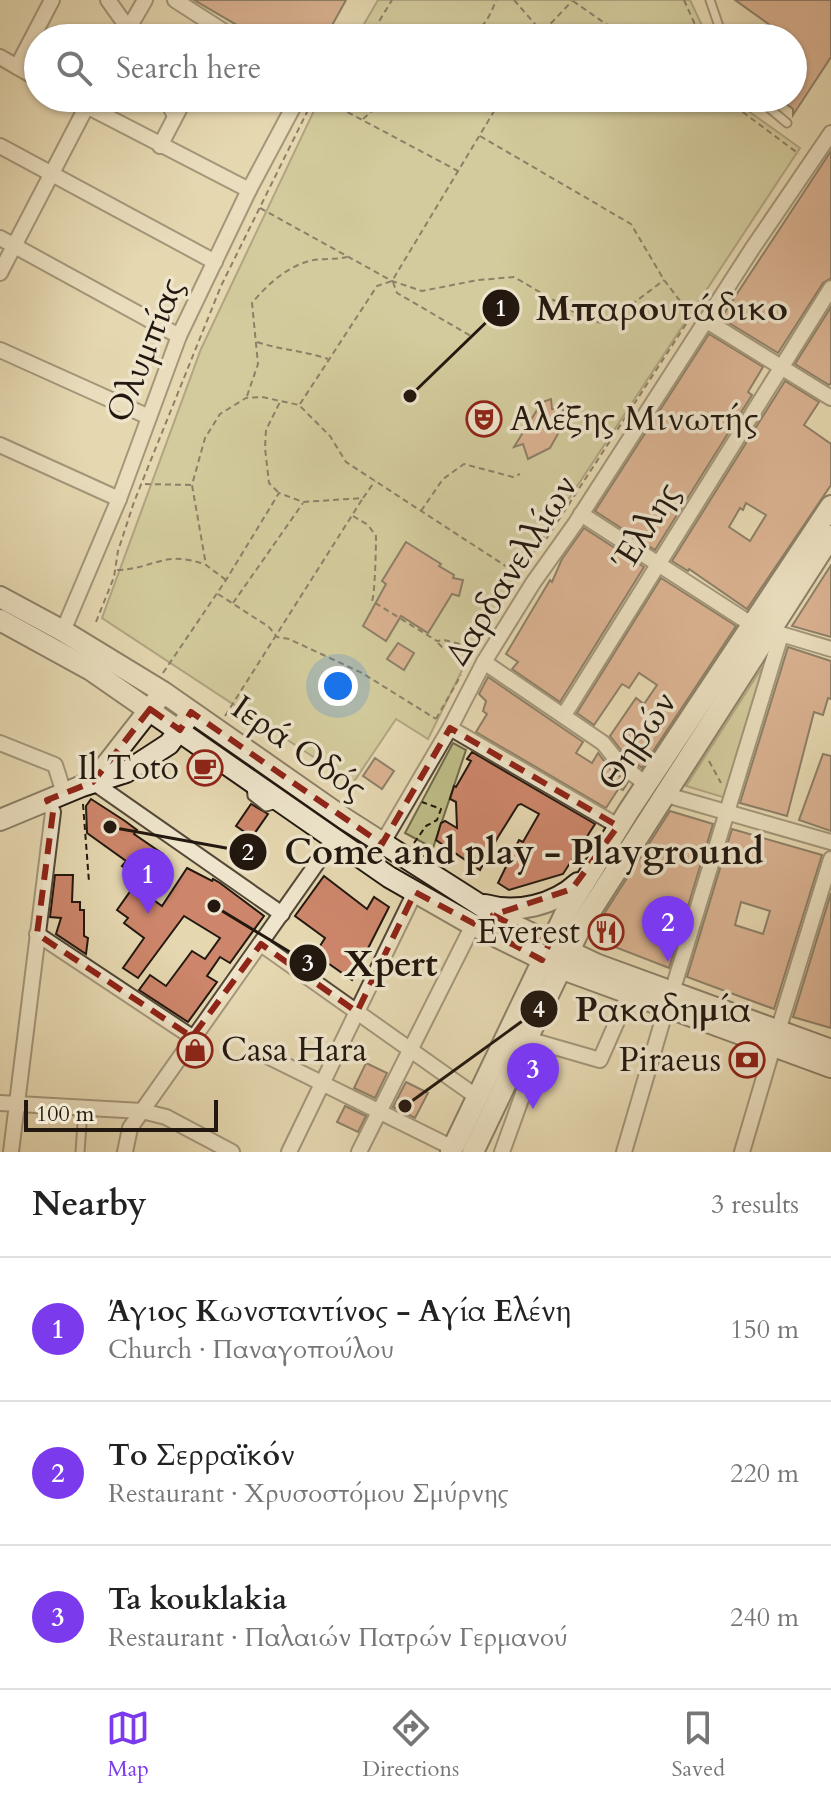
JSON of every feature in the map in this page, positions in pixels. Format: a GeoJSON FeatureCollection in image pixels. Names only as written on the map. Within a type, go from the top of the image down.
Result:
{"type":"FeatureCollection","features":[{"type":"Feature","properties":{"kind":"main road","name":"Θηβών"},"geometry":{"type":"LineString","coordinates":[[459,1151],[477,1097],[555,956],[599,858],[618,826],[698,743],[768,630],[831,506]]}},
{"type":"Feature","properties":{"kind":"main road","name":"Θηβών"},"geometry":{"type":"LineString","coordinates":[[459,1151],[534,1042],[555,956],[590,910],[655,790],[831,536]]}},
{"type":"Feature","properties":{"kind":"main road","name":"Ιερά Οδός"},"geometry":{"type":"LineString","coordinates":[[0,597],[162,684],[186,721],[250,780],[415,892],[473,925],[775,1039],[831,1067]]}},
{"type":"Feature","properties":{"kind":"main road","name":"Ιερά Οδός"},"geometry":{"type":"LineString","coordinates":[[0,620],[54,648],[150,709],[186,721],[478,903],[555,956],[629,994],[669,1000]]}},
{"type":"Feature","properties":{"kind":"main road"},"geometry":{"type":"LineString","coordinates":[[71,791],[150,709],[162,684]]}},
{"type":"Feature","properties":{"kind":"main road"},"geometry":{"type":"LineString","coordinates":[[0,820],[126,772],[163,749],[186,721]]}},
{"type":"Feature","properties":{"kind":"main road"},"geometry":{"type":"LineString","coordinates":[[478,903],[495,908],[542,904],[572,889],[599,858]]}},
{"type":"Feature","properties":{"kind":"main road","name":"Ιερά Οδός"},"geometry":{"type":"LineString","coordinates":[[775,1039],[831,1050]]}},
{"type":"Feature","properties":{"kind":"street"},"geometry":{"type":"LineString","coordinates":[[39,24],[52,0]]}},
{"type":"Feature","properties":{"kind":"street"},"geometry":{"type":"LineString","coordinates":[[108,0],[123,24]]}},
{"type":"Feature","properties":{"kind":"street"},"geometry":{"type":"LineString","coordinates":[[134,24],[145,0]]}},
{"type":"Feature","properties":{"kind":"street"},"geometry":{"type":"LineString","coordinates":[[175,0],[208,24]]}},
{"type":"Feature","properties":{"kind":"street"},"geometry":{"type":"LineString","coordinates":[[17,67],[24,54]]}},
{"type":"Feature","properties":{"kind":"street"},"geometry":{"type":"LineString","coordinates":[[0,57],[24,71]]}},
{"type":"Feature","properties":{"kind":"street"},"geometry":{"type":"LineString","coordinates":[[0,273],[84,112]]}},
{"type":"Feature","properties":{"kind":"street"},"geometry":{"type":"LineString","coordinates":[[105,112],[160,146],[249,190]]}},
{"type":"Feature","properties":{"kind":"street"},"geometry":{"type":"LineString","coordinates":[[173,112],[175,116]]}},
{"type":"Feature","properties":{"kind":"street"},"geometry":{"type":"LineString","coordinates":[[160,146],[177,112]]}},
{"type":"Feature","properties":{"kind":"street","name":"Ολυμπίας"},"geometry":{"type":"LineString","coordinates":[[63,631],[119,499],[179,336],[249,190],[291,112]]}},
{"type":"Feature","properties":{"kind":"street","name":"Δαρδανελλίων"},"geometry":{"type":"LineString","coordinates":[[382,844],[450,728],[479,658],[581,514],[831,133]]}},
{"type":"Feature","properties":{"kind":"street"},"geometry":{"type":"LineString","coordinates":[[0,146],[215,262]]}},
{"type":"Feature","properties":{"kind":"street"},"geometry":{"type":"LineString","coordinates":[[0,238],[179,336]]}},
{"type":"Feature","properties":{"kind":"street","name":"Έλλης"},"geometry":{"type":"LineString","coordinates":[[564,715],[831,288]]}},
{"type":"Feature","properties":{"kind":"street"},"geometry":{"type":"LineString","coordinates":[[707,321],[831,398]]}},
{"type":"Feature","properties":{"kind":"street"},"geometry":{"type":"LineString","coordinates":[[0,350],[149,417]]}},
{"type":"Feature","properties":{"kind":"street"},"geometry":{"type":"LineString","coordinates":[[0,445],[119,499]]}},
{"type":"Feature","properties":{"kind":"street"},"geometry":{"type":"LineString","coordinates":[[581,514],[768,630],[831,649]]}},
{"type":"Feature","properties":{"kind":"street"},"geometry":{"type":"LineString","coordinates":[[624,1152],[729,807],[768,630]]}},
{"type":"Feature","properties":{"kind":"street"},"geometry":{"type":"LineString","coordinates":[[479,658],[603,743],[619,763],[655,790],[729,807],[831,842]]}},
{"type":"Feature","properties":{"kind":"street"},"geometry":{"type":"LineString","coordinates":[[450,728],[618,826]]}},
{"type":"Feature","properties":{"kind":"street"},"geometry":{"type":"LineString","coordinates":[[0,743],[55,765],[71,791],[282,914]]}},
{"type":"Feature","properties":{"kind":"street"},"geometry":{"type":"LineString","coordinates":[[11,1152],[53,812],[71,791]]}},
{"type":"Feature","properties":{"kind":"street"},"geometry":{"type":"LineString","coordinates":[[125,1152],[130,1128],[334,839]]}},
{"type":"Feature","properties":{"kind":"street"},"geometry":{"type":"LineString","coordinates":[[742,1152],[831,859]]}},
{"type":"Feature","properties":{"kind":"street"},"geometry":{"type":"LineString","coordinates":[[289,1152],[415,892]]}},
{"type":"Feature","properties":{"kind":"street"},"geometry":{"type":"LineString","coordinates":[[359,1152],[409,1047],[473,925]]}},
{"type":"Feature","properties":{"kind":"street"},"geometry":{"type":"LineString","coordinates":[[37,934],[192,1037]]}},
{"type":"Feature","properties":{"kind":"street"},"geometry":{"type":"LineString","coordinates":[[261,944],[477,1097]]}},
{"type":"Feature","properties":{"kind":"street"},"geometry":{"type":"LineString","coordinates":[[502,1152],[534,1042],[600,1060],[629,994]]}},
{"type":"Feature","properties":{"kind":"street"},"geometry":{"type":"LineString","coordinates":[[265,1055],[459,1151]]}},
{"type":"Feature","properties":{"kind":"street"},"geometry":{"type":"LineString","coordinates":[[0,1103],[142,1111],[166,1117],[232,1152]]}},
{"type":"Feature","properties":{"kind":"lane"},"geometry":{"type":"LineString","coordinates":[[710,0],[718,24]]}},
{"type":"Feature","properties":{"kind":"lane"},"geometry":{"type":"LineString","coordinates":[[774,112],[787,123]]}},
{"type":"Feature","properties":{"kind":"lane"},"geometry":{"type":"LineString","coordinates":[[80,1152],[83,1110]]}},
{"type":"Feature","properties":{"kind":"path"},"geometry":{"type":"LineString","coordinates":[[377,24],[392,0]]}},
{"type":"Feature","properties":{"kind":"path"},"geometry":{"type":"LineString","coordinates":[[484,24],[490,18],[496,0]]}},
{"type":"Feature","properties":{"kind":"path"},"geometry":{"type":"LineString","coordinates":[[514,0],[536,24]]}},
{"type":"Feature","properties":{"kind":"path"},"geometry":{"type":"LineString","coordinates":[[550,24],[573,0],[606,24]]}},
{"type":"Feature","properties":{"kind":"path"},"geometry":{"type":"LineString","coordinates":[[684,0],[695,24]]}},
{"type":"Feature","properties":{"kind":"path","name":"Ολυμπίας"},"geometry":{"type":"LineString","coordinates":[[96,622],[116,570],[120,544],[136,497],[221,286],[258,207],[309,112]]}},
{"type":"Feature","properties":{"kind":"path"},"geometry":{"type":"LineString","coordinates":[[347,112],[459,171]]}},
{"type":"Feature","properties":{"kind":"path"},"geometry":{"type":"LineString","coordinates":[[362,120],[371,112]]}},
{"type":"Feature","properties":{"kind":"path"},"geometry":{"type":"LineString","coordinates":[[299,405],[377,286],[392,281],[494,112]]}},
{"type":"Feature","properties":{"kind":"path"},"geometry":{"type":"LineString","coordinates":[[743,112],[799,154]]}},
{"type":"Feature","properties":{"kind":"path"},"geometry":{"type":"LineString","coordinates":[[480,136],[631,224],[664,280],[691,316],[707,321]]}},
{"type":"Feature","properties":{"kind":"path"},"geometry":{"type":"LineString","coordinates":[[249,190],[258,207],[392,281],[422,291],[478,280],[514,277],[586,319],[602,323],[618,315],[664,280]]}},
{"type":"Feature","properties":{"kind":"path"},"geometry":{"type":"LineString","coordinates":[[246,398],[258,364],[252,303],[267,285],[287,271],[311,261],[348,257]]}},
{"type":"Feature","properties":{"kind":"path"},"geometry":{"type":"LineString","coordinates":[[392,281],[397,293],[471,336]]}},
{"type":"Feature","properties":{"kind":"path"},"geometry":{"type":"LineString","coordinates":[[256,342],[329,359]]}},
{"type":"Feature","properties":{"kind":"path"},"geometry":{"type":"LineString","coordinates":[[206,565],[192,485],[205,438],[220,414],[246,398],[262,397],[299,405],[330,436],[346,462],[533,583]]}},
{"type":"Feature","properties":{"kind":"path"},"geometry":{"type":"LineString","coordinates":[[280,402],[266,430],[269,483],[279,493],[303,502],[363,498]]}},
{"type":"Feature","properties":{"kind":"path"},"geometry":{"type":"LineString","coordinates":[[421,511],[443,479],[464,464],[513,477],[520,474]]}},
{"type":"Feature","properties":{"kind":"path"},"geometry":{"type":"LineString","coordinates":[[127,478],[143,484],[192,485]]}},
{"type":"Feature","properties":{"kind":"path"},"geometry":{"type":"LineString","coordinates":[[228,712],[376,480]]}},
{"type":"Feature","properties":{"kind":"path"},"geometry":{"type":"LineString","coordinates":[[162,684],[279,493]]}},
{"type":"Feature","properties":{"kind":"path"},"geometry":{"type":"LineString","coordinates":[[232,604],[303,502]]}},
{"type":"Feature","properties":{"kind":"path"},"geometry":{"type":"LineString","coordinates":[[352,515],[368,525],[376,536],[376,594],[372,601],[442,647],[479,658]]}},
{"type":"Feature","properties":{"kind":"path"},"geometry":{"type":"LineString","coordinates":[[116,570],[130,570],[161,559],[184,558],[206,565],[226,580]]}},
{"type":"Feature","properties":{"kind":"path"},"geometry":{"type":"LineString","coordinates":[[217,594],[269,627],[277,637],[289,639],[362,673],[436,719]]}},
{"type":"Feature","properties":{"kind":"path"},"geometry":{"type":"LineString","coordinates":[[437,641],[477,648]]}},
{"type":"Feature","properties":{"kind":"path"},"geometry":{"type":"LineString","coordinates":[[698,743],[729,807]]}},
{"type":"Feature","properties":{"kind":"path"},"geometry":{"type":"LineString","coordinates":[[71,791],[89,882]]}},
{"type":"Feature","properties":{"kind":"path"},"geometry":{"type":"LineString","coordinates":[[409,797],[441,809],[437,820],[426,826],[416,841]]}},
{"type":"Feature","properties":{"kind":"highlighted area"},"geometry":{"type":"Polygon","coordinates":[[[150,709],[180,730],[191,712],[382,844],[450,728],[618,826],[572,889],[493,915],[549,944],[542,960],[415,892],[357,1012],[261,944],[192,1037],[37,934],[53,812],[47,800],[93,782],[150,709]]]}},
{"type":"Feature","properties":{"kind":"shaded area"},"geometry":{"type":"Polygon","coordinates":[[[378,0],[690,0],[701,24],[364,24],[378,0]]]}},
{"type":"Feature","properties":{"kind":"shaded area"},"geometry":{"type":"Polygon","coordinates":[[[313,112],[750,112],[800,148],[514,582],[474,646],[428,739],[396,719],[353,783],[102,618],[201,349],[313,112]]]}},
{"type":"Feature","properties":{"kind":"shaded area"},"geometry":{"type":"Polygon","coordinates":[[[763,666],[726,798],[686,786],[763,666]]]}},
{"type":"Feature","properties":{"kind":"shaded area"},"geometry":{"type":"Polygon","coordinates":[[[453,743],[466,750],[433,848],[405,833],[453,743]]]}},
{"type":"Feature","properties":{"kind":"building"},"geometry":{"type":"Polygon","coordinates":[[[194,0],[346,0],[333,24],[235,24],[194,0]]]}},
{"type":"Feature","properties":{"kind":"building"},"geometry":{"type":"Polygon","coordinates":[[[735,0],[831,0],[831,57],[807,94],[807,24],[768,24],[735,0]]]}},
{"type":"Feature","properties":{"kind":"building"},"geometry":{"type":"Polygon","coordinates":[[[831,151],[831,278],[823,283],[778,353],[721,318],[831,151]]]}},
{"type":"Feature","properties":{"kind":"building"},"geometry":{"type":"Polygon","coordinates":[[[831,307],[831,383],[829,385],[795,364],[831,307]]]}},
{"type":"Feature","properties":{"kind":"building"},"geometry":{"type":"Polygon","coordinates":[[[709,334],[763,367],[748,392],[752,395],[655,550],[595,511],[709,334]]]}},
{"type":"Feature","properties":{"kind":"building"},"geometry":{"type":"Polygon","coordinates":[[[785,381],[819,402],[804,425],[831,444],[831,485],[747,609],[689,569],[672,561],[785,381]],[[746,503],[729,527],[750,541],[766,515],[746,503]]]}},
{"type":"Feature","properties":{"kind":"building"},"geometry":{"type":"Polygon","coordinates":[[[551,399],[552,409],[563,409],[559,432],[550,448],[528,459],[523,444],[514,447],[537,410],[537,404],[551,399]]]}},
{"type":"Feature","properties":{"kind":"building"},"geometry":{"type":"Polygon","coordinates":[[[584,528],[644,567],[560,702],[512,669],[518,662],[506,654],[584,528]]]}},
{"type":"Feature","properties":{"kind":"building"},"geometry":{"type":"Polygon","coordinates":[[[406,542],[441,564],[439,566],[454,575],[453,578],[463,580],[459,596],[452,594],[428,633],[401,616],[386,641],[363,626],[386,584],[382,581],[406,542]]]}},
{"type":"Feature","properties":{"kind":"building"},"geometry":{"type":"Polygon","coordinates":[[[831,565],[831,637],[792,626],[831,565]]]}},
{"type":"Feature","properties":{"kind":"building"},"geometry":{"type":"Polygon","coordinates":[[[661,578],[736,626],[642,768],[626,756],[610,736],[636,698],[644,704],[657,685],[639,673],[629,688],[622,684],[594,725],[577,713],[661,578]]]}},
{"type":"Feature","properties":{"kind":"building"},"geometry":{"type":"Polygon","coordinates":[[[398,643],[414,653],[404,670],[387,659],[398,643]]]}},
{"type":"Feature","properties":{"kind":"building"},"geometry":{"type":"Polygon","coordinates":[[[788,647],[831,661],[831,699],[828,698],[823,715],[814,712],[787,816],[740,803],[788,647]]]}},
{"type":"Feature","properties":{"kind":"building"},"geometry":{"type":"Polygon","coordinates":[[[488,677],[583,742],[576,753],[592,763],[598,753],[611,770],[628,782],[623,790],[619,788],[606,808],[476,732],[487,714],[483,711],[486,701],[479,694],[488,677]]]}},
{"type":"Feature","properties":{"kind":"building"},"geometry":{"type":"Polygon","coordinates":[[[472,752],[595,824],[563,874],[509,890],[498,883],[519,840],[523,842],[539,814],[521,804],[480,870],[436,840],[441,823],[445,821],[457,828],[456,802],[450,799],[454,786],[471,761],[467,759],[472,752]]]}},
{"type":"Feature","properties":{"kind":"building"},"geometry":{"type":"Polygon","coordinates":[[[823,754],[831,756],[831,831],[799,820],[823,754]]]}},
{"type":"Feature","properties":{"kind":"building"},"geometry":{"type":"Polygon","coordinates":[[[375,758],[394,771],[382,789],[363,776],[375,758]]]}},
{"type":"Feature","properties":{"kind":"building"},"geometry":{"type":"Polygon","coordinates":[[[91,799],[137,830],[134,834],[163,854],[144,881],[122,866],[126,861],[87,833],[86,806],[91,799]]]}},
{"type":"Feature","properties":{"kind":"building"},"geometry":{"type":"Polygon","coordinates":[[[251,804],[268,814],[252,837],[236,826],[251,804]]]}},
{"type":"Feature","properties":{"kind":"building"},"geometry":{"type":"Polygon","coordinates":[[[670,811],[713,824],[669,968],[602,942],[604,938],[595,928],[670,811]]]}},
{"type":"Feature","properties":{"kind":"building"},"geometry":{"type":"Polygon","coordinates":[[[732,829],[822,855],[774,1009],[687,977],[732,829]],[[741,902],[735,925],[763,934],[770,911],[741,902]]]}},
{"type":"Feature","properties":{"kind":"building"},"geometry":{"type":"Polygon","coordinates":[[[187,868],[220,883],[264,916],[230,963],[220,957],[207,976],[217,982],[188,1022],[139,990],[150,975],[166,986],[192,951],[205,959],[220,938],[184,916],[138,978],[123,968],[144,938],[124,923],[128,918],[117,910],[134,886],[162,906],[187,868]]]}},
{"type":"Feature","properties":{"kind":"building"},"geometry":{"type":"Polygon","coordinates":[[[55,875],[73,875],[72,902],[80,902],[80,910],[84,910],[84,936],[88,938],[86,954],[56,934],[61,918],[50,917],[55,875]]]}},
{"type":"Feature","properties":{"kind":"building"},"geometry":{"type":"Polygon","coordinates":[[[324,876],[367,909],[374,897],[389,907],[352,980],[315,954],[325,938],[295,916],[324,876]]]}},
{"type":"Feature","properties":{"kind":"building"},"geometry":{"type":"Polygon","coordinates":[[[831,893],[831,1028],[793,1017],[831,893]]]}},
{"type":"Feature","properties":{"kind":"building"},"geometry":{"type":"Polygon","coordinates":[[[366,1063],[387,1073],[375,1098],[354,1088],[366,1063]]]}},
{"type":"Feature","properties":{"kind":"building"},"geometry":{"type":"Polygon","coordinates":[[[406,1082],[428,1093],[415,1118],[393,1107],[406,1082]]]}},
{"type":"Feature","properties":{"kind":"building"},"geometry":{"type":"Polygon","coordinates":[[[345,1106],[366,1116],[358,1132],[337,1122],[345,1106]]]}},
{"type":"Feature","properties":{"kind":"place","name":"Μπαρουτάδικο"},"geometry":{"type":"Point","coordinates":[410,396]}},
{"type":"Feature","properties":{"kind":"place","name":"Αλέξης Μινωτής"},"geometry":{"type":"Point","coordinates":[484,419]}},
{"type":"Feature","properties":{"kind":"place","name":"Il Toto"},"geometry":{"type":"Point","coordinates":[205,768]}},
{"type":"Feature","properties":{"kind":"place","name":"Come and play - Playground"},"geometry":{"type":"Point","coordinates":[110,827]}},
{"type":"Feature","properties":{"kind":"place","name":"Xpert"},"geometry":{"type":"Point","coordinates":[214,906]}},
{"type":"Feature","properties":{"kind":"place","name":"Άγιος Κωνσταντίνος - Αγία Ελένη"},"geometry":{"type":"Point","coordinates":[148,914]}},
{"type":"Feature","properties":{"kind":"place","name":"Everest"},"geometry":{"type":"Point","coordinates":[606,932]}},
{"type":"Feature","properties":{"kind":"place","name":"Το Σερραϊκόν"},"geometry":{"type":"Point","coordinates":[668,962]}},
{"type":"Feature","properties":{"kind":"place","name":"Casa Hara"},"geometry":{"type":"Point","coordinates":[195,1050]}},
{"type":"Feature","properties":{"kind":"place","name":"Piraeus"},"geometry":{"type":"Point","coordinates":[747,1060]}},
{"type":"Feature","properties":{"kind":"place","name":"Ρακαδημία"},"geometry":{"type":"Point","coordinates":[405,1106]}},
{"type":"Feature","properties":{"kind":"place","name":"Ta kouklakia"},"geometry":{"type":"Point","coordinates":[533,1109]}}]}
